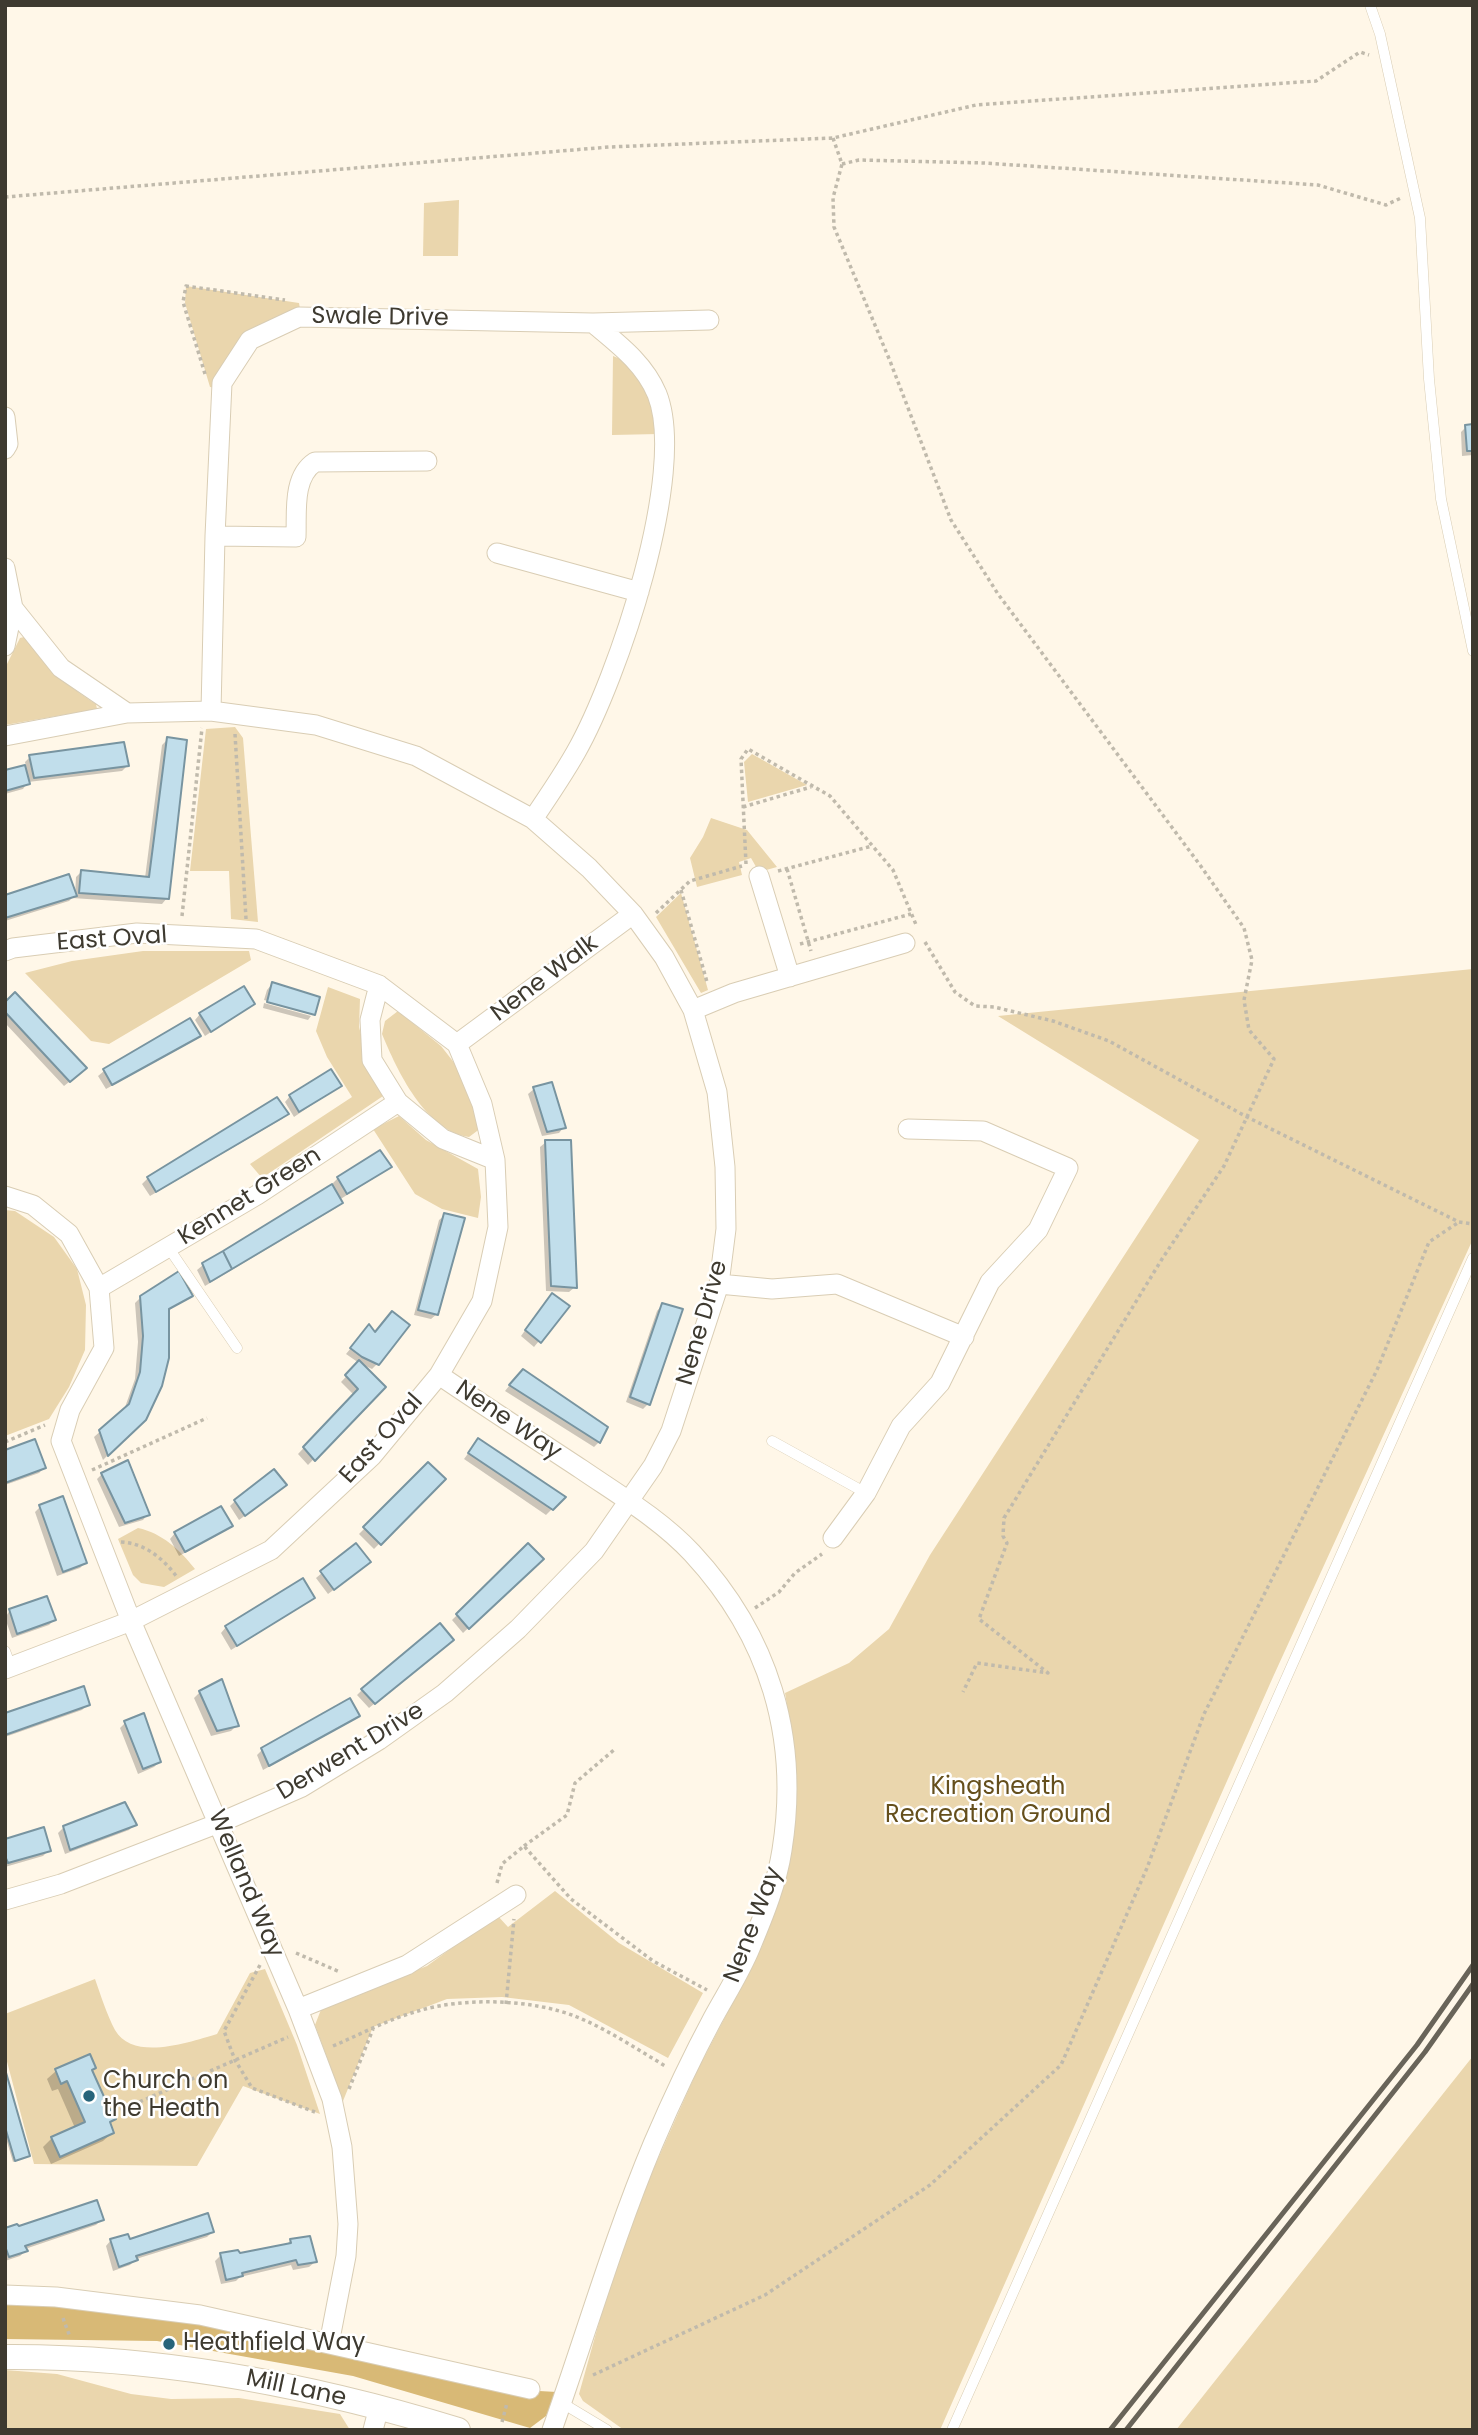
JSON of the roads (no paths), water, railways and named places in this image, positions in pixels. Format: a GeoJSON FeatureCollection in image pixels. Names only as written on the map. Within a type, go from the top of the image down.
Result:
{"type":"FeatureCollection","features":[{"type":"Feature","properties":{"kind":"street","name":"Swale Drive"},"geometry":{"type":"LineString","coordinates":[[207,711],[222,383],[250,340],[299,317],[593,323],[709,320]]}},
{"type":"Feature","properties":{"kind":"street"},"geometry":{"type":"LineString","coordinates":[[533,819],[577,750],[617,659],[639,592],[656,527],[665,428],[657,394],[630,353],[593,323]]}},
{"type":"Feature","properties":{"kind":"street"},"geometry":{"type":"LineString","coordinates":[[5,416],[8,444],[5,449]]}},
{"type":"Feature","properties":{"kind":"street"},"geometry":{"type":"LineString","coordinates":[[215,536],[296,537],[301,479],[305,471],[316,462],[427,461]]}},
{"type":"Feature","properties":{"kind":"street"},"geometry":{"type":"LineString","coordinates":[[496,553],[639,592]]}},
{"type":"Feature","properties":{"kind":"street"},"geometry":{"type":"LineString","coordinates":[[5,568],[13,608],[5,646]]}},
{"type":"Feature","properties":{"kind":"street"},"geometry":{"type":"LineString","coordinates":[[13,608],[61,668],[127,713]]}},
{"type":"Feature","properties":{"kind":"street","name":"Nene Drive"},"geometry":{"type":"LineString","coordinates":[[5,736],[127,713],[207,711],[316,725],[416,756],[533,819],[589,868],[633,914],[664,957],[694,1010],[717,1092],[725,1167],[726,1229],[719,1284],[671,1431],[630,1502]]}},
{"type":"Feature","properties":{"kind":"street"},"geometry":{"type":"LineString","coordinates":[[753,873],[790,977]]}},
{"type":"Feature","properties":{"kind":"street","name":"Nene Walk"},"geometry":{"type":"LineString","coordinates":[[457,1044],[633,914]]}},
{"type":"Feature","properties":{"kind":"street","name":"East Oval"},"geometry":{"type":"LineString","coordinates":[[5,951],[137,933],[256,939],[379,985],[457,1044],[482,1104],[495,1160],[498,1227],[482,1301],[439,1375],[372,1456],[271,1550],[131,1621],[7,1662]]}},
{"type":"Feature","properties":{"kind":"street"},"geometry":{"type":"LineString","coordinates":[[694,1010],[734,993],[905,943]]}},
{"type":"Feature","properties":{"kind":"street"},"geometry":{"type":"LineString","coordinates":[[379,985],[370,1020],[372,1060],[398,1102],[443,1139],[495,1160]]}},
{"type":"Feature","properties":{"kind":"street","name":"Kennet Green"},"geometry":{"type":"LineString","coordinates":[[99,1288],[257,1195],[398,1102]]}},
{"type":"Feature","properties":{"kind":"street"},"geometry":{"type":"LineString","coordinates":[[833,1538],[866,1493],[901,1426],[940,1383],[990,1282],[1038,1230],[1068,1168],[983,1131],[908,1129]]}},
{"type":"Feature","properties":{"kind":"street"},"geometry":{"type":"LineString","coordinates":[[5,1196],[33,1205],[69,1234],[99,1288]]}},
{"type":"Feature","properties":{"kind":"street"},"geometry":{"type":"LineString","coordinates":[[719,1284],[772,1289],[837,1284],[964,1337]]}},
{"type":"Feature","properties":{"kind":"street","name":"Welland Way"},"geometry":{"type":"LineString","coordinates":[[99,1288],[104,1348],[68,1415],[61,1441],[131,1621],[275,1954],[332,2099],[347,2189],[348,2224],[346,2256],[329,2344]]}},
{"type":"Feature","properties":{"kind":"street","name":"Nene Way"},"geometry":{"type":"LineString","coordinates":[[439,1375],[630,1502],[666,1528],[690,1552],[742,1617],[768,1671],[776,1698],[785,1751],[788,1787],[782,1850],[771,1894],[750,1948],[654,2141],[619,2232],[552,2430]]}},
{"type":"Feature","properties":{"kind":"street","name":"Derwent Drive"},"geometry":{"type":"LineString","coordinates":[[5,1900],[61,1884],[219,1823],[302,1787],[379,1740],[445,1693],[518,1629],[594,1550],[630,1502]]}},
{"type":"Feature","properties":{"kind":"street"},"geometry":{"type":"LineString","coordinates":[[298,2009],[407,1965],[516,1895]]}},
{"type":"Feature","properties":{"kind":"street"},"geometry":{"type":"LineString","coordinates":[[5,2295],[56,2297],[200,2315],[530,2389]]}},
{"type":"Feature","properties":{"kind":"street","name":"Mill Lane"},"geometry":{"type":"LineString","coordinates":[[5,2357],[42,2356],[147,2364],[236,2376],[376,2418],[458,2430]]}},
{"type":"Feature","properties":{"kind":"lane"},"geometry":{"type":"LineString","coordinates":[[1370,5],[1387,63],[1420,218],[1429,379],[1441,499],[1473,651]]}},
{"type":"Feature","properties":{"kind":"lane"},"geometry":{"type":"LineString","coordinates":[[168,1247],[237,1348]]}},
{"type":"Feature","properties":{"kind":"lane"},"geometry":{"type":"LineString","coordinates":[[952,2430],[1473,1258]]}},
{"type":"Feature","properties":{"kind":"lane"},"geometry":{"type":"LineString","coordinates":[[772,1441],[866,1493]]}},
{"type":"Feature","properties":{"kind":"lane"},"geometry":{"type":"LineString","coordinates":[[562,2403],[607,2430]]}},
{"type":"Feature","properties":{"kind":"railway"},"geometry":{"type":"LineString","coordinates":[[1110,2430],[1417,2045],[1473,1965]]}},
{"type":"Feature","properties":{"kind":"railway"},"geometry":{"type":"LineString","coordinates":[[1126,2430],[1425,2052],[1473,1984]]}},
{"type":"Feature","properties":{"kind":"place","name":"Church on the Heath"},"geometry":{"type":"Point","coordinates":[89,2096]}},
{"type":"Feature","properties":{"kind":"place","name":"Heathfield Way"},"geometry":{"type":"Point","coordinates":[169,2344]}},
{"type":"Feature","properties":{"kind":"park label","name":"Kingsheath Recreation Ground"},"geometry":{"type":"Point","coordinates":[998,1802]}}]}
